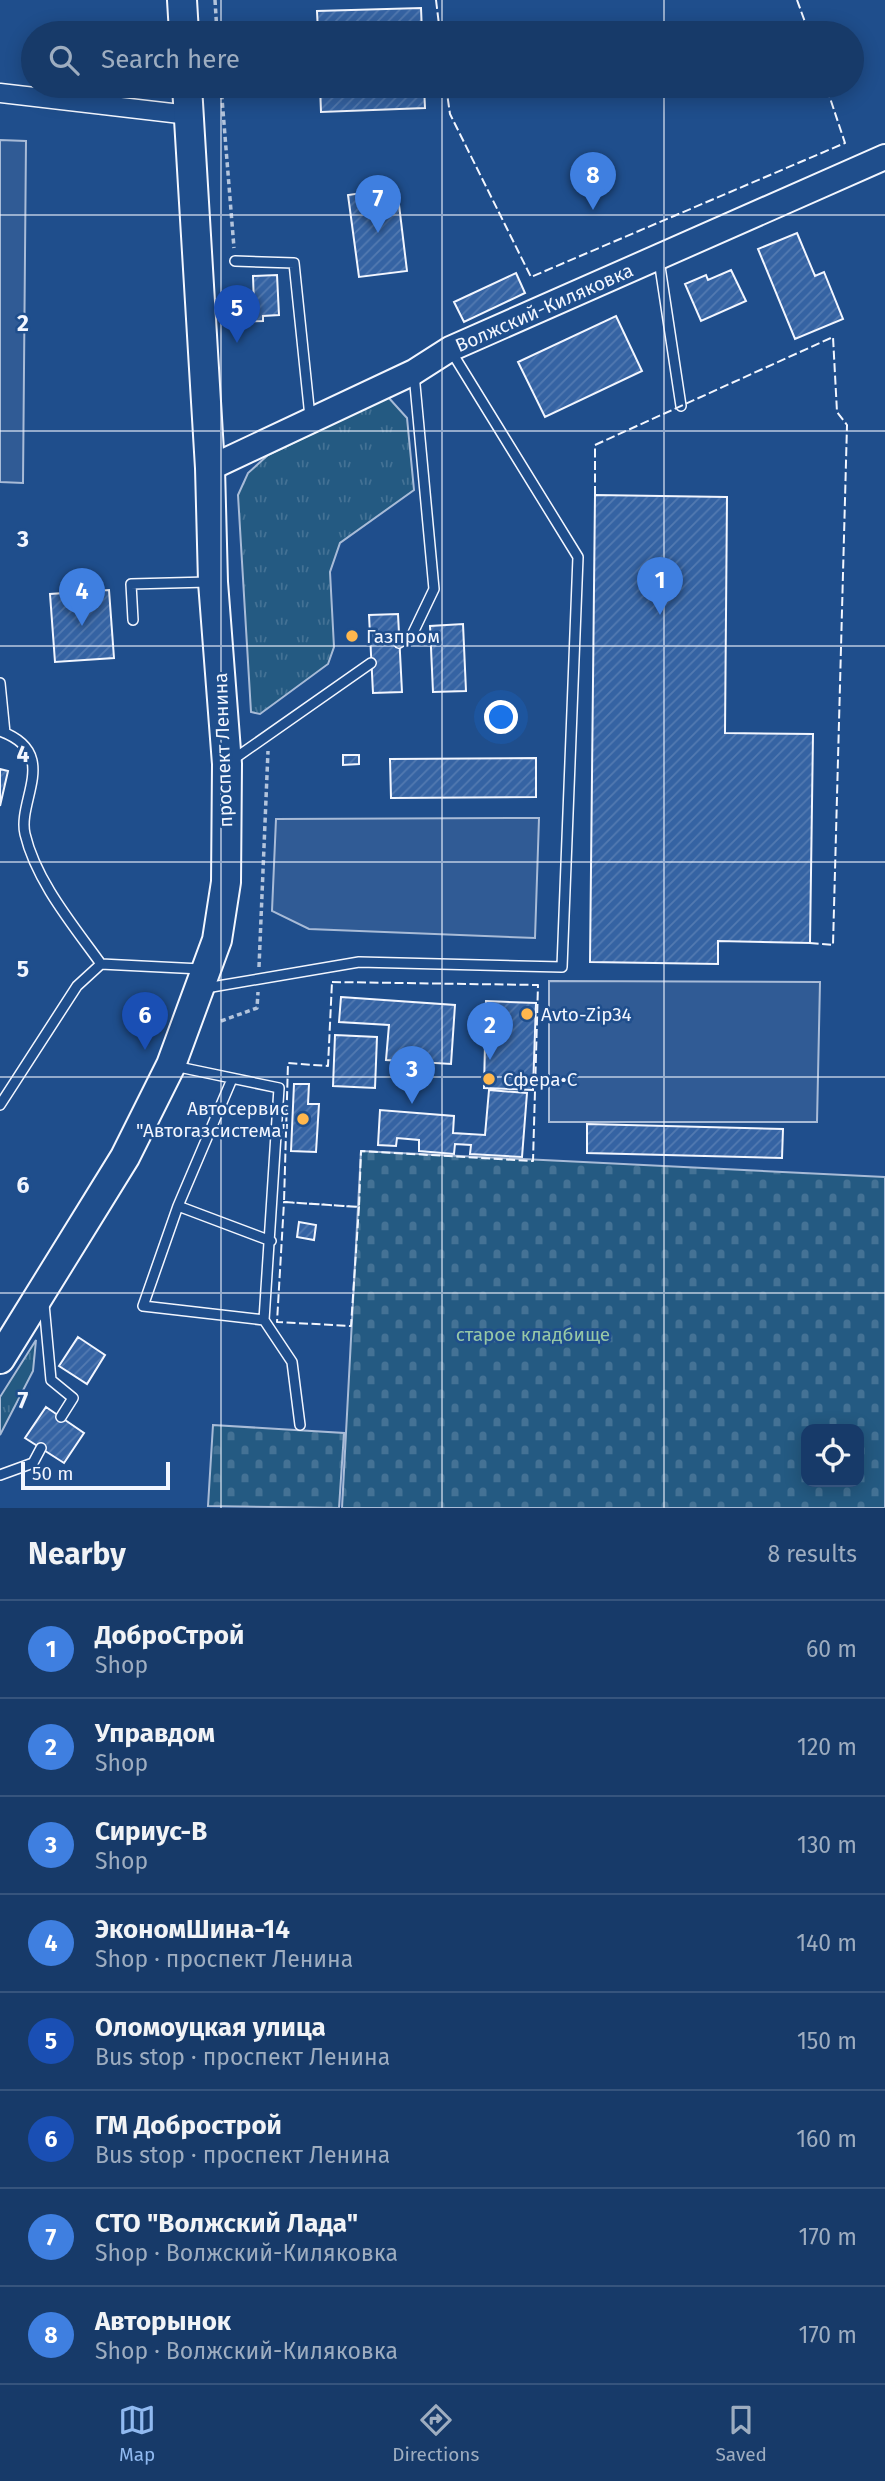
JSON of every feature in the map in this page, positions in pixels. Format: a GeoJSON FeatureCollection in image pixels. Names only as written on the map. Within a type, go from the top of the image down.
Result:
{"type":"FeatureCollection","features":[{"type":"Feature","properties":{"kind":"main road"},"geometry":{"type":"LineString","coordinates":[[182,0],[183,21]]}},
{"type":"Feature","properties":{"kind":"main road","name":"проспект Ленина"},"geometry":{"type":"LineString","coordinates":[[0,1359],[125,1157],[171,1065],[217,940],[226,882],[227,764],[213,582],[210,468],[187,98]]}},
{"type":"Feature","properties":{"kind":"street"},"geometry":{"type":"LineString","coordinates":[[0,93],[21,95]]}},
{"type":"Feature","properties":{"kind":"street"},"geometry":{"type":"LineString","coordinates":[[43,98],[188,115]]}},
{"type":"Feature","properties":{"kind":"street","name":"Волжский-Киляковка"},"geometry":{"type":"LineString","coordinates":[[210,468],[414,372],[450,349],[885,157]]}},
{"type":"Feature","properties":{"kind":"lane"},"geometry":{"type":"LineString","coordinates":[[659,258],[681,406]]}},
{"type":"Feature","properties":{"kind":"lane"},"geometry":{"type":"LineString","coordinates":[[235,261],[294,263],[310,419]]}},
{"type":"Feature","properties":{"kind":"lane"},"geometry":{"type":"LineString","coordinates":[[0,683],[3,732],[13,736],[27,751],[34,773],[24,831],[37,866],[70,922],[101,964],[204,979],[259,979],[359,962],[562,967],[578,557],[450,349]]}},
{"type":"Feature","properties":{"kind":"lane"},"geometry":{"type":"LineString","coordinates":[[400,643],[412,635],[434,589],[414,372]]}},
{"type":"Feature","properties":{"kind":"lane"},"geometry":{"type":"LineString","coordinates":[[133,620],[131,584],[213,582]]}},
{"type":"Feature","properties":{"kind":"lane"},"geometry":{"type":"LineString","coordinates":[[227,764],[371,663]]}},
{"type":"Feature","properties":{"kind":"lane"},"geometry":{"type":"LineString","coordinates":[[0,1105],[78,986],[101,964]]}},
{"type":"Feature","properties":{"kind":"lane"},"geometry":{"type":"LineString","coordinates":[[171,1065],[279,1088],[264,1320],[292,1362],[300,1425]]}},
{"type":"Feature","properties":{"kind":"lane"},"geometry":{"type":"LineString","coordinates":[[232,1079],[178,1206],[143,1306],[264,1320]]}},
{"type":"Feature","properties":{"kind":"lane"},"geometry":{"type":"LineString","coordinates":[[178,1206],[271,1241]]}},
{"type":"Feature","properties":{"kind":"lane"},"geometry":{"type":"LineString","coordinates":[[43,1292],[51,1380],[74,1398],[61,1417]]}},
{"type":"Feature","properties":{"kind":"lane"},"geometry":{"type":"LineString","coordinates":[[0,1475],[33,1463],[41,1448]]}},
{"type":"Feature","properties":{"kind":"path"},"geometry":{"type":"LineString","coordinates":[[215,0],[216,21]]}},
{"type":"Feature","properties":{"kind":"path"},"geometry":{"type":"LineString","coordinates":[[223,98],[235,261]]}},
{"type":"Feature","properties":{"kind":"path"},"geometry":{"type":"LineString","coordinates":[[221,1021],[257,1008],[262,842],[270,735]]}},
{"type":"Feature","properties":{"kind":"green space"},"geometry":{"type":"Polygon","coordinates":[[[388,397],[407,418],[414,490],[340,543],[330,572],[334,647],[328,664],[260,714],[251,712],[238,495],[248,473],[268,455],[388,397]]]}},
{"type":"Feature","properties":{"kind":"green space","name":"старое кладбище"},"geometry":{"type":"Polygon","coordinates":[[[361,1151],[885,1177],[885,1508],[342,1508],[361,1151]]]}},
{"type":"Feature","properties":{"kind":"green space"},"geometry":{"type":"Polygon","coordinates":[[[36,1340],[33,1371],[0,1435],[0,1397],[36,1340]]]}},
{"type":"Feature","properties":{"kind":"green space"},"geometry":{"type":"Polygon","coordinates":[[[213,1425],[344,1433],[339,1508],[208,1506],[213,1425]]]}},
{"type":"Feature","properties":{"kind":"shaded area"},"geometry":{"type":"Polygon","coordinates":[[[0,140],[26,141],[23,483],[0,482],[0,140]]]}},
{"type":"Feature","properties":{"kind":"shaded area"},"geometry":{"type":"Polygon","coordinates":[[[539,818],[535,938],[309,929],[272,911],[276,819],[539,818]]]}},
{"type":"Feature","properties":{"kind":"shaded area"},"geometry":{"type":"Polygon","coordinates":[[[549,981],[820,982],[817,1122],[549,1122],[549,981]]]}},
{"type":"Feature","properties":{"kind":"building"},"geometry":{"type":"Polygon","coordinates":[[[421,8],[422,21],[317,21],[317,11],[421,8]]]}},
{"type":"Feature","properties":{"kind":"building"},"geometry":{"type":"Polygon","coordinates":[[[320,98],[425,98],[425,108],[321,112],[320,98]]]}},
{"type":"Feature","properties":{"kind":"building"},"geometry":{"type":"Polygon","coordinates":[[[397,188],[407,271],[359,277],[348,195],[397,188]]]}},
{"type":"Feature","properties":{"kind":"building"},"geometry":{"type":"Polygon","coordinates":[[[797,233],[815,276],[824,272],[843,319],[795,339],[758,249],[797,233]]]}},
{"type":"Feature","properties":{"kind":"building"},"geometry":{"type":"Polygon","coordinates":[[[731,270],[746,301],[701,321],[685,284],[706,275],[708,280],[731,270]]]}},
{"type":"Feature","properties":{"kind":"building"},"geometry":{"type":"Polygon","coordinates":[[[516,273],[525,293],[464,322],[454,302],[516,273]]]}},
{"type":"Feature","properties":{"kind":"building"},"geometry":{"type":"Polygon","coordinates":[[[277,275],[279,315],[263,316],[263,321],[236,322],[235,307],[254,306],[253,276],[277,275]]]}},
{"type":"Feature","properties":{"kind":"building"},"geometry":{"type":"Polygon","coordinates":[[[616,316],[642,371],[545,417],[518,362],[616,316]]]}},
{"type":"Feature","properties":{"kind":"building"},"geometry":{"type":"Polygon","coordinates":[[[595,495],[727,497],[725,733],[813,734],[810,943],[718,941],[718,964],[590,962],[595,495]]]}},
{"type":"Feature","properties":{"kind":"building"},"geometry":{"type":"Polygon","coordinates":[[[109,590],[114,658],[55,662],[50,594],[109,590]]]}},
{"type":"Feature","properties":{"kind":"building"},"geometry":{"type":"Polygon","coordinates":[[[398,614],[402,692],[373,693],[369,615],[398,614]]]}},
{"type":"Feature","properties":{"kind":"building"},"geometry":{"type":"Polygon","coordinates":[[[463,624],[466,691],[433,692],[430,626],[463,624]]]}},
{"type":"Feature","properties":{"kind":"building"},"geometry":{"type":"Polygon","coordinates":[[[343,755],[359,755],[359,764],[343,765],[343,755]]]}},
{"type":"Feature","properties":{"kind":"building"},"geometry":{"type":"Polygon","coordinates":[[[536,758],[536,797],[391,798],[390,759],[536,758]]]}},
{"type":"Feature","properties":{"kind":"building"},"geometry":{"type":"Polygon","coordinates":[[[0,769],[8,771],[0,806],[0,769]]]}},
{"type":"Feature","properties":{"kind":"building"},"geometry":{"type":"Polygon","coordinates":[[[341,997],[455,1005],[451,1064],[386,1060],[389,1025],[339,1022],[341,997]]]}},
{"type":"Feature","properties":{"kind":"building"},"geometry":{"type":"Polygon","coordinates":[[[486,1001],[536,1003],[533,1090],[484,1088],[486,1001]]]}},
{"type":"Feature","properties":{"kind":"building"},"geometry":{"type":"Polygon","coordinates":[[[335,1035],[377,1037],[375,1088],[333,1086],[335,1035]]]}},
{"type":"Feature","properties":{"kind":"building"},"geometry":{"type":"Polygon","coordinates":[[[294,1084],[309,1084],[308,1104],[319,1104],[316,1152],[291,1151],[294,1084]]]}},
{"type":"Feature","properties":{"kind":"building"},"geometry":{"type":"Polygon","coordinates":[[[489,1090],[527,1093],[522,1157],[470,1154],[471,1145],[455,1144],[454,1154],[419,1151],[419,1140],[397,1138],[396,1146],[378,1145],[380,1110],[454,1116],[453,1133],[485,1135],[489,1090]]]}},
{"type":"Feature","properties":{"kind":"building"},"geometry":{"type":"Polygon","coordinates":[[[587,1124],[783,1129],[782,1158],[587,1153],[587,1124]]]}},
{"type":"Feature","properties":{"kind":"building"},"geometry":{"type":"Polygon","coordinates":[[[299,1222],[316,1225],[314,1240],[297,1237],[299,1222]]]}},
{"type":"Feature","properties":{"kind":"building"},"geometry":{"type":"Polygon","coordinates":[[[78,1337],[105,1355],[87,1384],[59,1366],[78,1337]]]}},
{"type":"Feature","properties":{"kind":"building"},"geometry":{"type":"Polygon","coordinates":[[[46,1407],[84,1433],[64,1463],[25,1438],[46,1407]]]}},
{"type":"Feature","properties":{"kind":"fence"},"geometry":{"type":"LineString","coordinates":[[436,0],[439,21]]}},
{"type":"Feature","properties":{"kind":"fence"},"geometry":{"type":"LineString","coordinates":[[797,0],[805,21]]}},
{"type":"Feature","properties":{"kind":"fence"},"geometry":{"type":"LineString","coordinates":[[448,98],[450,114],[531,277],[845,143],[830,98]]}},
{"type":"Feature","properties":{"kind":"fence"},"geometry":{"type":"LineString","coordinates":[[595,495],[595,445],[833,337],[837,412],[847,425],[833,945],[810,943]]}},
{"type":"Feature","properties":{"kind":"fence"},"geometry":{"type":"LineString","coordinates":[[332,982],[538,985],[533,1161],[361,1151],[359,1207],[284,1202],[288,1063],[328,1066],[332,982]]}},
{"type":"Feature","properties":{"kind":"fence"},"geometry":{"type":"LineString","coordinates":[[284,1202],[359,1207],[351,1326],[277,1322],[284,1202]]}},
{"type":"Feature","properties":{"kind":"place","name":"Авторынок"},"geometry":{"type":"Point","coordinates":[593,210]}},
{"type":"Feature","properties":{"kind":"place","name":"СТО \"Волжский Лада\""},"geometry":{"type":"Point","coordinates":[378,233]}},
{"type":"Feature","properties":{"kind":"place","name":"Оломоуцкая улица"},"geometry":{"type":"Point","coordinates":[237,343]}},
{"type":"Feature","properties":{"kind":"place","name":"ДоброСтрой"},"geometry":{"type":"Point","coordinates":[660,615]}},
{"type":"Feature","properties":{"kind":"place","name":"ЭкономШина-14"},"geometry":{"type":"Point","coordinates":[82,626]}},
{"type":"Feature","properties":{"kind":"place","name":"Газпром"},"geometry":{"type":"Point","coordinates":[352,636]}},
{"type":"Feature","properties":{"kind":"place","name":"Avto-Zip34"},"geometry":{"type":"Point","coordinates":[527,1014]}},
{"type":"Feature","properties":{"kind":"place","name":"ГМ Добрострой"},"geometry":{"type":"Point","coordinates":[145,1050]}},
{"type":"Feature","properties":{"kind":"place","name":"Управдом"},"geometry":{"type":"Point","coordinates":[490,1060]}},
{"type":"Feature","properties":{"kind":"place","name":"Сфера•С"},"geometry":{"type":"Point","coordinates":[489,1079]}},
{"type":"Feature","properties":{"kind":"place","name":"Сириус-В"},"geometry":{"type":"Point","coordinates":[412,1104]}},
{"type":"Feature","properties":{"kind":"place","name":"Автосервис \"Автогазсистема\""},"geometry":{"type":"Point","coordinates":[303,1119]}}]}
